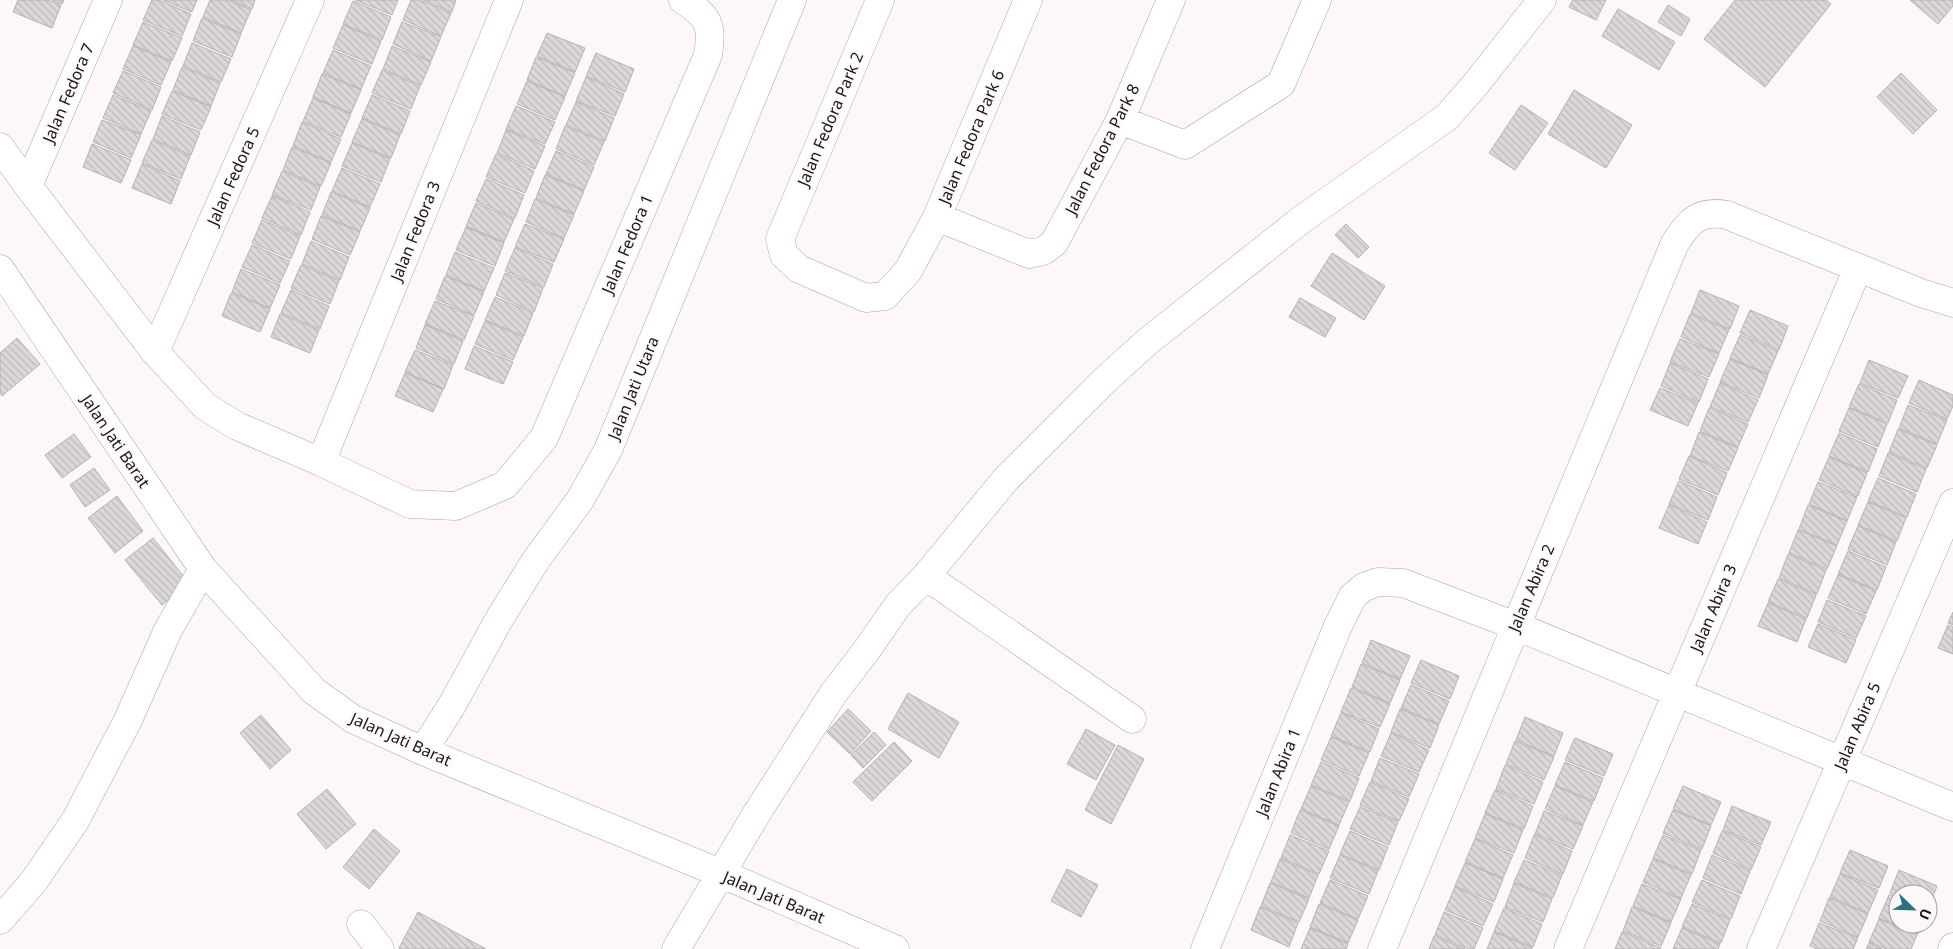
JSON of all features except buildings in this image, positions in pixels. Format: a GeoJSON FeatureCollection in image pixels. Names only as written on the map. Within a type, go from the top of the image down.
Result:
{"type":"FeatureCollection","features":[{"type":"Feature","properties":{"kind":"street","name":"Jalan Fedora 7"},"geometry":{"type":"LineString","coordinates":[[28,186],[108,0]]}},
{"type":"Feature","properties":{"kind":"street","name":"Jalan Fedora 5"},"geometry":{"type":"LineString","coordinates":[[155,352],[310,0]]}},
{"type":"Feature","properties":{"kind":"street","name":"Jalan Fedora 3"},"geometry":{"type":"LineString","coordinates":[[321,462],[509,0]]}},
{"type":"Feature","properties":{"kind":"street","name":"Jalan Fedora 1"},"geometry":{"type":"LineString","coordinates":[[321,462],[410,504],[456,506],[505,485],[544,438],[708,55],[710,39],[706,19],[696,8],[683,0]]}},
{"type":"Feature","properties":{"kind":"street","name":"Jalan Jati Utara"},"geometry":{"type":"LineString","coordinates":[[424,751],[501,616],[536,560],[580,500],[608,450],[792,0]]}},
{"type":"Feature","properties":{"kind":"street","name":"Jalan Fedora Park 2"},"geometry":{"type":"LineString","coordinates":[[780,239],[880,0]]}},
{"type":"Feature","properties":{"kind":"street","name":"Jalan Fedora Park 6"},"geometry":{"type":"LineString","coordinates":[[780,239],[784,255],[799,269],[866,298],[885,296],[908,271],[937,217],[1028,0]]}},
{"type":"Feature","properties":{"kind":"street","name":"Jalan Fedora Park 8"},"geometry":{"type":"LineString","coordinates":[[937,217],[1029,254],[1043,251],[1054,243],[1120,120],[1171,0]]}},
{"type":"Feature","properties":{"kind":"street"},"geometry":{"type":"LineString","coordinates":[[1120,120],[1185,146],[1281,84],[1317,0]]}},
{"type":"Feature","properties":{"kind":"street"},"geometry":{"type":"LineString","coordinates":[[676,949],[720,873],[833,694],[898,606],[926,576],[1006,478],[1105,380],[1147,342],[1301,220],[1447,117],[1476,85],[1542,0]]}},
{"type":"Feature","properties":{"kind":"street"},"geometry":{"type":"LineString","coordinates":[[0,147],[155,352],[206,407],[237,426],[321,462]]}},
{"type":"Feature","properties":{"kind":"street","name":"Jalan Abira 2"},"geometry":{"type":"LineString","coordinates":[[1382,949],[1675,243],[1684,228],[1698,216],[1716,213],[1727,215],[1858,268]]}},
{"type":"Feature","properties":{"kind":"street"},"geometry":{"type":"LineString","coordinates":[[1858,268],[1921,293],[1953,303]]}},
{"type":"Feature","properties":{"kind":"street","name":"Jalan Abira 3"},"geometry":{"type":"LineString","coordinates":[[1568,949],[1858,268]]}},
{"type":"Feature","properties":{"kind":"street","name":"Jalan Jati Barat"},"geometry":{"type":"LineString","coordinates":[[0,269],[203,569],[314,691],[352,719],[424,751],[720,873],[896,949]]}},
{"type":"Feature","properties":{"kind":"street","name":"Jalan Abira 5"},"geometry":{"type":"LineString","coordinates":[[1761,949],[1953,502]]}},
{"type":"Feature","properties":{"kind":"street"},"geometry":{"type":"LineString","coordinates":[[0,920],[34,881],[75,820],[128,720],[168,630],[203,569]]}},
{"type":"Feature","properties":{"kind":"street"},"geometry":{"type":"LineString","coordinates":[[926,576],[1132,718]]}},
{"type":"Feature","properties":{"kind":"street","name":"Jalan Abira 1"},"geometry":{"type":"LineString","coordinates":[[1205,949],[1338,626],[1353,596],[1364,587],[1378,582],[1403,583],[1516,626]]}},
{"type":"Feature","properties":{"kind":"street"},"geometry":{"type":"LineString","coordinates":[[1516,626],[1953,807]]}},
{"type":"Feature","properties":{"kind":"street"},"geometry":{"type":"LineString","coordinates":[[361,924],[380,949]]}}]}
